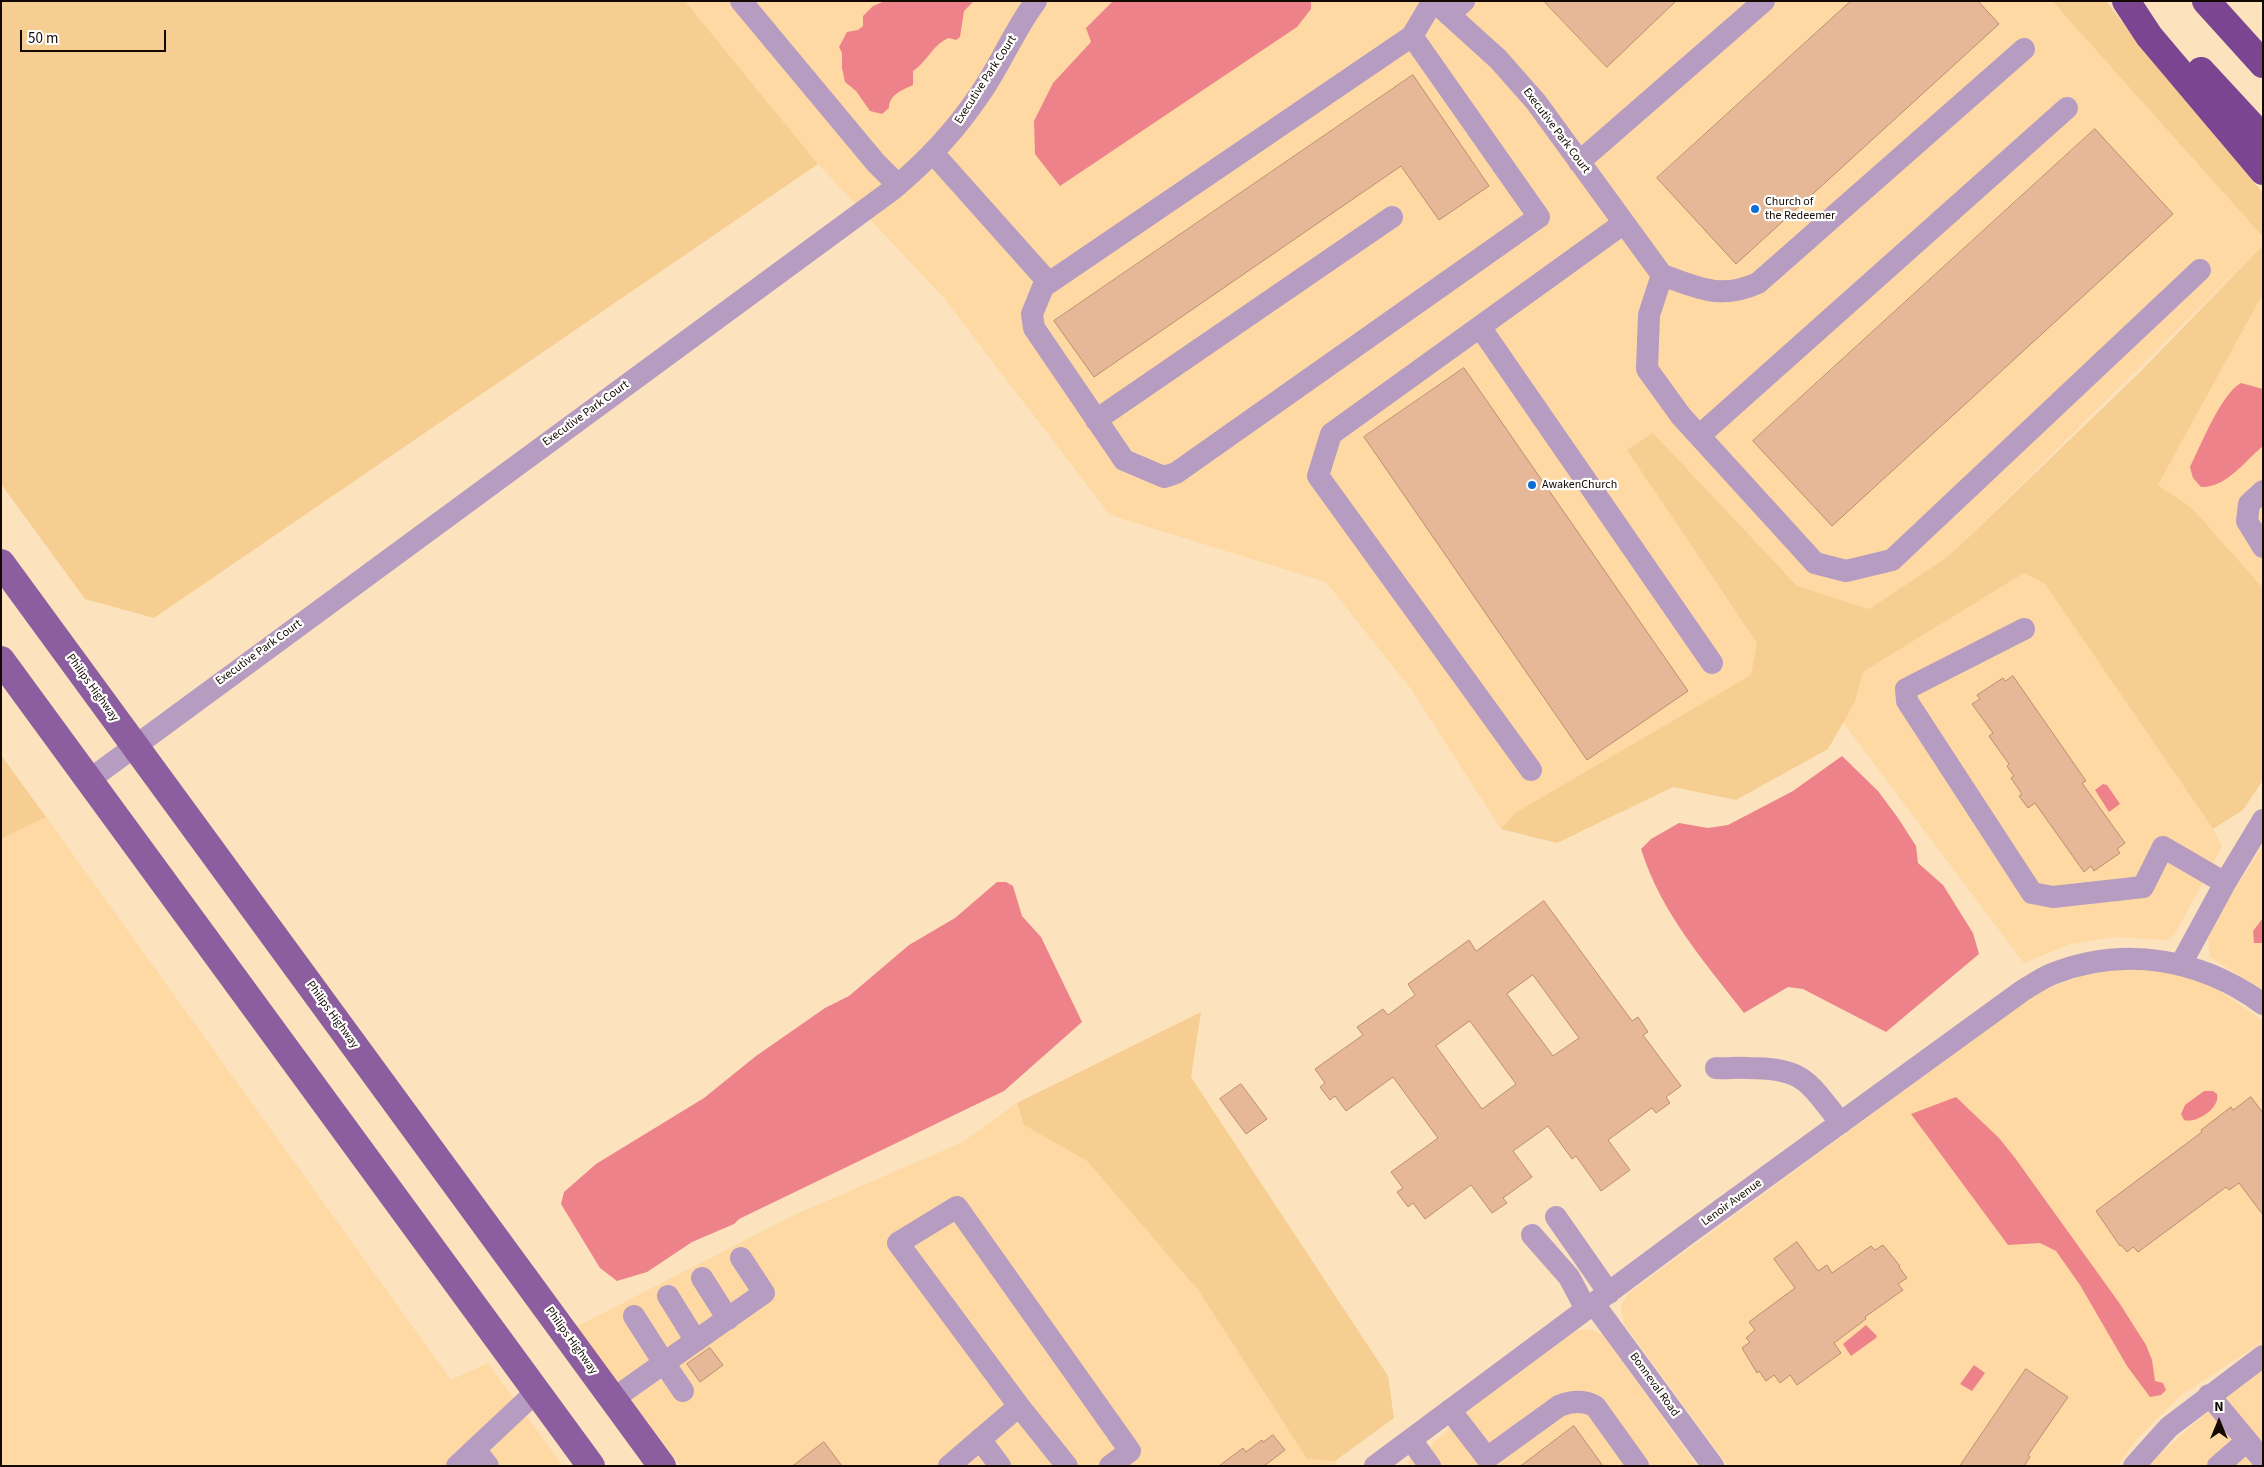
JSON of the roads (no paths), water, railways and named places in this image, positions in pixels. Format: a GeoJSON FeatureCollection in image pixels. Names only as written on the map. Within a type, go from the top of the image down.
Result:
{"type":"FeatureCollection","features":[{"type":"Feature","properties":{"kind":"highway"},"geometry":{"type":"LineString","coordinates":[[2126,1],[2149,36],[2263,171]]}},
{"type":"Feature","properties":{"kind":"highway"},"geometry":{"type":"LineString","coordinates":[[2138,1],[2263,138]]}},
{"type":"Feature","properties":{"kind":"highway"},"geometry":{"type":"LineString","coordinates":[[2206,1],[2263,64]]}},
{"type":"Feature","properties":{"kind":"main road","name":"Philips Highway"},"geometry":{"type":"LineString","coordinates":[[1,563],[662,1466]]}},
{"type":"Feature","properties":{"kind":"main road"},"geometry":{"type":"LineString","coordinates":[[1,660],[591,1466]]}},
{"type":"Feature","properties":{"kind":"street"},"geometry":{"type":"LineString","coordinates":[[742,1],[876,163],[898,185]]}},
{"type":"Feature","properties":{"kind":"street","name":"Executive Park Court"},"geometry":{"type":"LineString","coordinates":[[89,780],[134,745],[898,185],[956,128],[980,94],[1036,1]]}},
{"type":"Feature","properties":{"kind":"street"},"geometry":{"type":"LineString","coordinates":[[1579,162],[1764,1]]}},
{"type":"Feature","properties":{"kind":"street"},"geometry":{"type":"LineString","coordinates":[[1412,36],[1540,217],[1176,472],[1164,477],[1124,460],[1034,328],[1032,314],[1043,287],[1412,36],[1445,5]]}},
{"type":"Feature","properties":{"kind":"street","name":"Executive Park Court"},"geometry":{"type":"LineString","coordinates":[[1445,5],[1536,102],[1662,275]]}},
{"type":"Feature","properties":{"kind":"street"},"geometry":{"type":"LineString","coordinates":[[2024,49],[1758,283],[1741,291],[1711,292],[1662,275],[1649,316],[1647,369],[1681,416],[1815,562],[1846,571],[1892,560],[2200,270]]}},
{"type":"Feature","properties":{"kind":"street"},"geometry":{"type":"LineString","coordinates":[[1699,436],[2067,108]]}},
{"type":"Feature","properties":{"kind":"street"},"geometry":{"type":"LineString","coordinates":[[933,152],[1049,283]]}},
{"type":"Feature","properties":{"kind":"street"},"geometry":{"type":"LineString","coordinates":[[1096,420],[1392,217]]}},
{"type":"Feature","properties":{"kind":"street"},"geometry":{"type":"LineString","coordinates":[[1531,770],[1318,476],[1331,434],[1624,223]]}},
{"type":"Feature","properties":{"kind":"street"},"geometry":{"type":"LineString","coordinates":[[1480,327],[1712,663]]}},
{"type":"Feature","properties":{"kind":"street"},"geometry":{"type":"LineString","coordinates":[[2263,490],[2249,504],[2247,521],[2263,547]]}},
{"type":"Feature","properties":{"kind":"street"},"geometry":{"type":"LineString","coordinates":[[2024,629],[1906,689],[1907,700],[2032,893],[2053,897],[2143,887],[2162,847],[2225,882]]}},
{"type":"Feature","properties":{"kind":"street"},"geometry":{"type":"LineString","coordinates":[[2181,964],[2225,882],[2263,820]]}},
{"type":"Feature","properties":{"kind":"street","name":"Lenoir Avenue"},"geometry":{"type":"LineString","coordinates":[[1375,1466],[2022,991],[2050,975],[2076,966],[2099,961],[2155,959],[2181,964],[2227,980],[2263,1004]]}},
{"type":"Feature","properties":{"kind":"street"},"geometry":{"type":"LineString","coordinates":[[1716,1068],[1780,1069],[1799,1075],[1815,1090],[1841,1123]]}},
{"type":"Feature","properties":{"kind":"street"},"geometry":{"type":"LineString","coordinates":[[1067,1466],[1019,1406],[898,1243],[957,1207],[1130,1451],[1110,1466]]}},
{"type":"Feature","properties":{"kind":"street"},"geometry":{"type":"LineString","coordinates":[[1556,1217],[1597,1302]]}},
{"type":"Feature","properties":{"kind":"street"},"geometry":{"type":"LineString","coordinates":[[1532,1235],[1569,1277],[1597,1302]]}},
{"type":"Feature","properties":{"kind":"street"},"geometry":{"type":"LineString","coordinates":[[613,1399],[764,1292],[742,1258]]}},
{"type":"Feature","properties":{"kind":"street"},"geometry":{"type":"LineString","coordinates":[[702,1278],[728,1319]]}},
{"type":"Feature","properties":{"kind":"street"},"geometry":{"type":"LineString","coordinates":[[668,1296],[696,1341]]}},
{"type":"Feature","properties":{"kind":"street","name":"Bonneval Road"},"geometry":{"type":"LineString","coordinates":[[1597,1302],[1713,1466]]}},
{"type":"Feature","properties":{"kind":"street"},"geometry":{"type":"LineString","coordinates":[[634,1316],[683,1391]]}},
{"type":"Feature","properties":{"kind":"street"},"geometry":{"type":"LineString","coordinates":[[2134,1466],[2169,1427],[2263,1356]]}},
{"type":"Feature","properties":{"kind":"street"},"geometry":{"type":"LineString","coordinates":[[457,1466],[481,1458],[536,1391]]}},
{"type":"Feature","properties":{"kind":"street"},"geometry":{"type":"LineString","coordinates":[[2210,1395],[2263,1460]]}},
{"type":"Feature","properties":{"kind":"street"},"geometry":{"type":"LineString","coordinates":[[1450,1410],[1487,1458],[1559,1406],[1573,1402],[1589,1403],[1595,1406],[1638,1466]]}},
{"type":"Feature","properties":{"kind":"street"},"geometry":{"type":"LineString","coordinates":[[949,1466],[1019,1406]]}},
{"type":"Feature","properties":{"kind":"street"},"geometry":{"type":"LineString","coordinates":[[980,1439],[1000,1466]]}},
{"type":"Feature","properties":{"kind":"street"},"geometry":{"type":"LineString","coordinates":[[1411,1440],[1430,1466]]}},
{"type":"Feature","properties":{"kind":"street"},"geometry":{"type":"LineString","coordinates":[[2218,1466],[2247,1440]]}},
{"type":"Feature","properties":{"kind":"place","name":"Church of the Redeemer"},"geometry":{"type":"Point","coordinates":[1755,209]}},
{"type":"Feature","properties":{"kind":"place","name":"AwakenChurch"},"geometry":{"type":"Point","coordinates":[1532,485]}}]}
